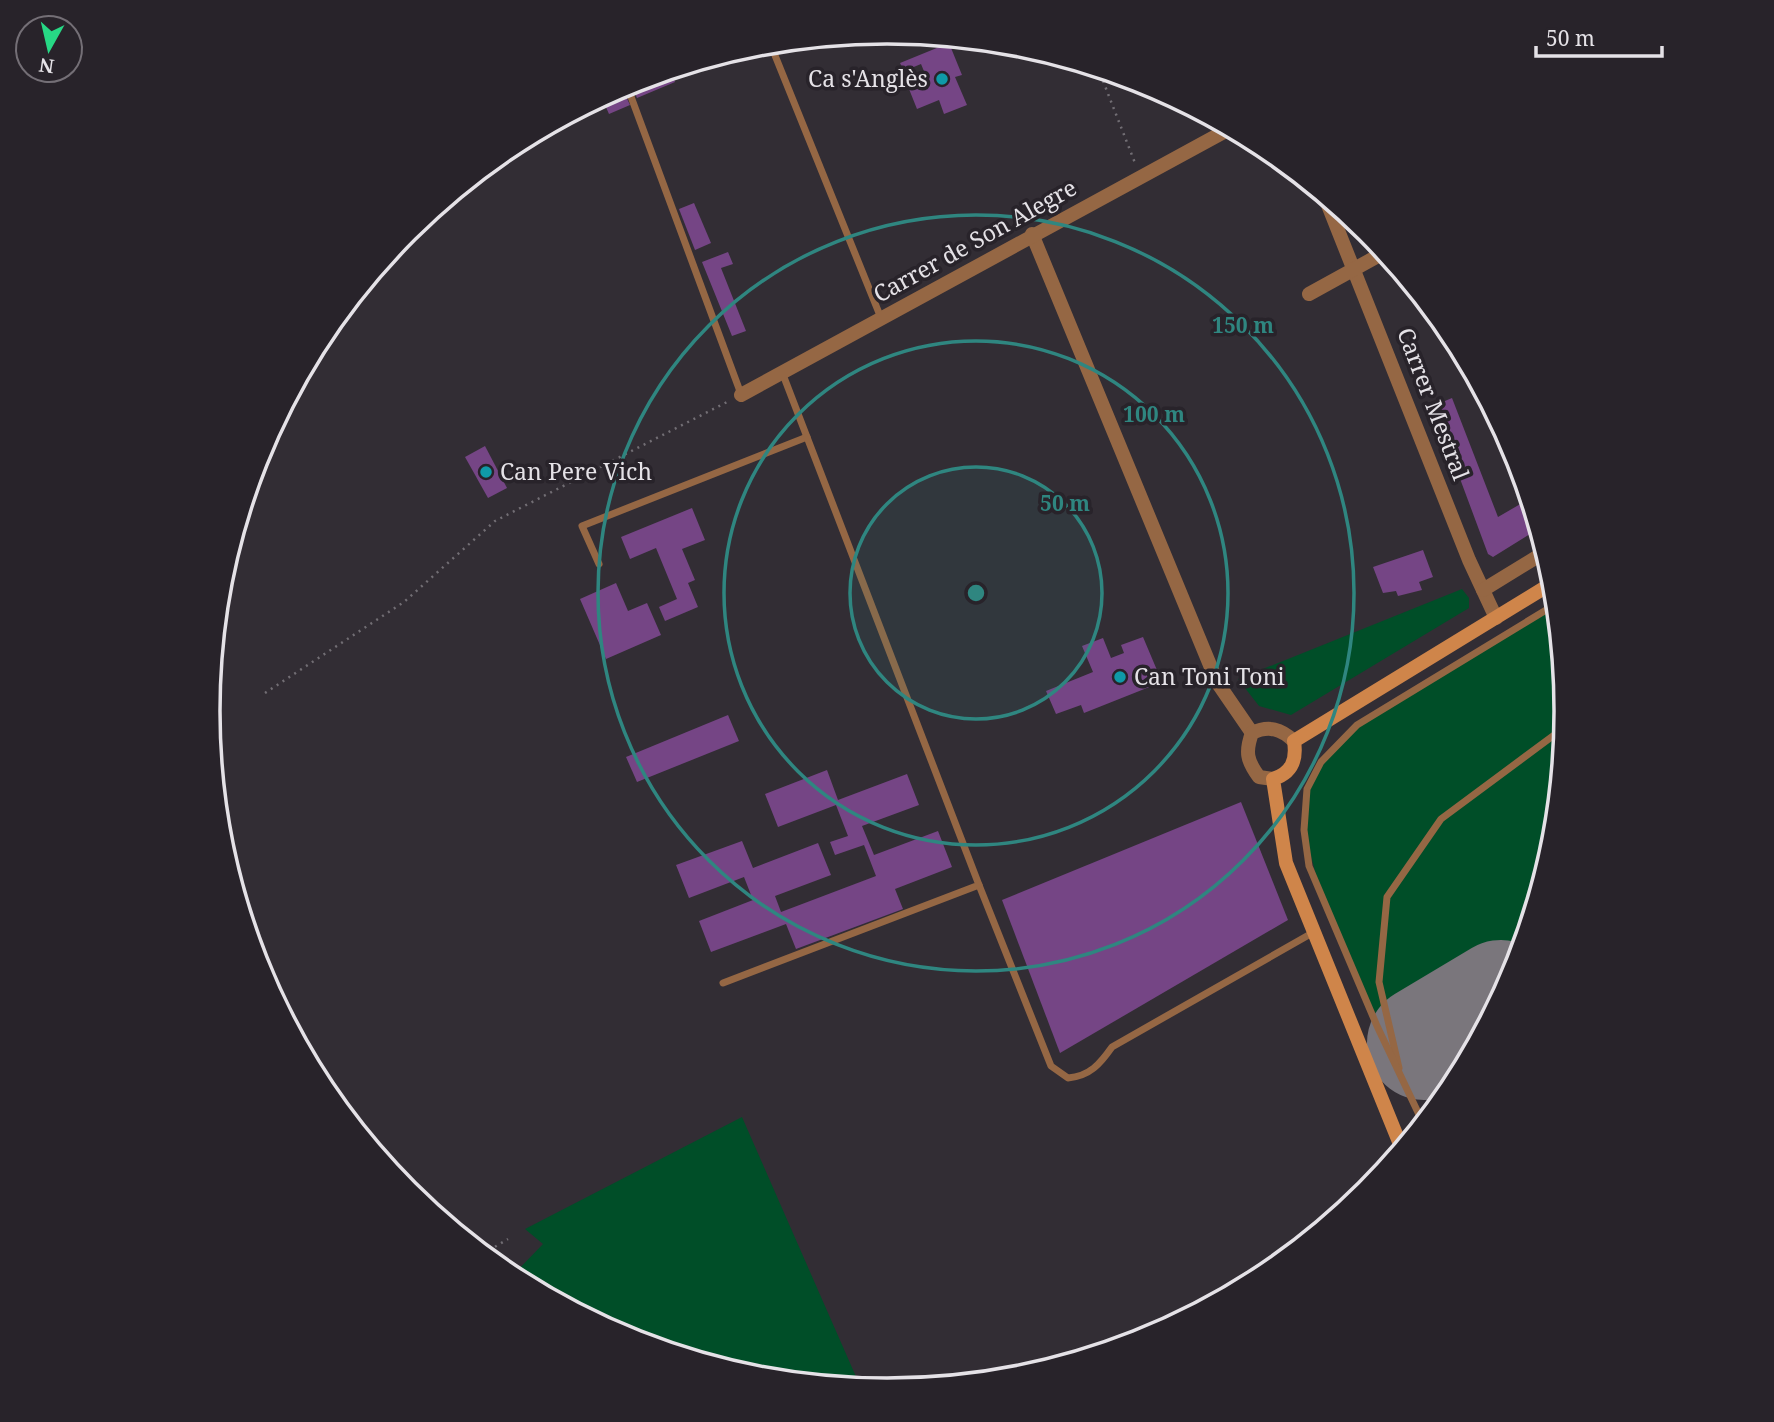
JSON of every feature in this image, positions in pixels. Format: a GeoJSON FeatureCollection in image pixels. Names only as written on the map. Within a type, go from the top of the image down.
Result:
{"type":"FeatureCollection","features":[{"type":"Feature","properties":{"kind":"street","name":"Carrer de Son Alegre"},"geometry":{"type":"LineString","coordinates":[[741,395],[1221,133]]}},
{"type":"Feature","properties":{"kind":"street","name":"Carrer Mestral"},"geometry":{"type":"LineString","coordinates":[[1332,213],[1496,618]]}},
{"type":"Feature","properties":{"kind":"street"},"geometry":{"type":"LineString","coordinates":[[1032,234],[1217,682],[1252,733]]}},
{"type":"Feature","properties":{"kind":"street"},"geometry":{"type":"LineString","coordinates":[[1309,294],[1376,257]]}},
{"type":"Feature","properties":{"kind":"street"},"geometry":{"type":"LineString","coordinates":[[1483,590],[1536,557]]}},
{"type":"Feature","properties":{"kind":"street"},"geometry":{"type":"LineString","coordinates":[[1294,741],[1543,589]]}},
{"type":"Feature","properties":{"kind":"street"},"geometry":{"type":"LineString","coordinates":[[1264,727],[1284,732],[1294,741],[1296,754],[1284,775],[1273,779],[1259,777],[1248,762],[1247,747],[1252,733],[1264,727]]}},
{"type":"Feature","properties":{"kind":"street"},"geometry":{"type":"LineString","coordinates":[[1273,779],[1286,863],[1398,1139]]}},
{"type":"Feature","properties":{"kind":"lane"},"geometry":{"type":"LineString","coordinates":[[774,54],[881,318]]}},
{"type":"Feature","properties":{"kind":"lane"},"geometry":{"type":"LineString","coordinates":[[631,96],[741,395]]}},
{"type":"Feature","properties":{"kind":"lane"},"geometry":{"type":"LineString","coordinates":[[782,372],[1051,1066],[1068,1078],[1083,1077],[1094,1069],[1112,1047],[1314,931]]}},
{"type":"Feature","properties":{"kind":"lane"},"geometry":{"type":"LineString","coordinates":[[599,564],[582,526],[807,437]]}},
{"type":"Feature","properties":{"kind":"lane"},"geometry":{"type":"LineString","coordinates":[[1418,1114],[1310,866],[1304,830],[1307,789],[1321,762],[1357,725],[1546,610]]}},
{"type":"Feature","properties":{"kind":"lane"},"geometry":{"type":"LineString","coordinates":[[1404,1085],[1379,982],[1387,897],[1441,819],[1553,736]]}},
{"type":"Feature","properties":{"kind":"lane"},"geometry":{"type":"LineString","coordinates":[[723,983],[979,885]]}},
{"type":"Feature","properties":{"kind":"path"},"geometry":{"type":"LineString","coordinates":[[1103,80],[1141,176]]}},
{"type":"Feature","properties":{"kind":"path"},"geometry":{"type":"LineString","coordinates":[[265,693],[404,602],[495,521],[741,395]]}},
{"type":"Feature","properties":{"kind":"path"},"geometry":{"type":"LineString","coordinates":[[492,1248],[508,1238]]}},
{"type":"Feature","properties":{"kind":"green space"},"geometry":{"type":"Polygon","coordinates":[[[1462,589],[1469,598],[1469,608],[1291,715],[1259,706],[1238,679],[1462,589]]]}},
{"type":"Feature","properties":{"kind":"green space"},"geometry":{"type":"Polygon","coordinates":[[[1546,610],[1553,667],[1553,755],[1541,841],[1532,884],[1519,925],[1506,958],[1385,1030],[1352,971],[1322,897],[1304,830],[1307,789],[1321,762],[1357,725],[1546,610]]]}},
{"type":"Feature","properties":{"kind":"green space"},"geometry":{"type":"Polygon","coordinates":[[[742,1117],[856,1377],[800,1373],[714,1356],[632,1327],[553,1289],[520,1268],[543,1244],[525,1229],[742,1117]]]}},
{"type":"Feature","properties":{"kind":"building","name":"Ca s'Anglès"},"geometry":{"type":"Polygon","coordinates":[[[942,46],[951,47],[962,75],[955,77],[967,105],[944,114],[939,100],[917,109],[909,89],[928,81],[921,64],[904,71],[900,63],[942,46]]]}},
{"type":"Feature","properties":{"kind":"building"},"geometry":{"type":"Polygon","coordinates":[[[674,79],[675,82],[637,98],[635,94],[674,79]]]}},
{"type":"Feature","properties":{"kind":"building"},"geometry":{"type":"Polygon","coordinates":[[[626,97],[630,105],[609,114],[606,107],[626,97]]]}},
{"type":"Feature","properties":{"kind":"building"},"geometry":{"type":"Polygon","coordinates":[[[694,203],[711,243],[695,250],[679,209],[694,203]]]}},
{"type":"Feature","properties":{"kind":"building"},"geometry":{"type":"Polygon","coordinates":[[[728,252],[733,264],[721,268],[746,331],[732,336],[702,262],[728,252]]]}},
{"type":"Feature","properties":{"kind":"building"},"geometry":{"type":"Polygon","coordinates":[[[1452,398],[1498,517],[1521,504],[1531,534],[1493,557],[1488,554],[1433,406],[1452,398]]]}},
{"type":"Feature","properties":{"kind":"building","name":"Can Pere Vich"},"geometry":{"type":"Polygon","coordinates":[[[485,446],[507,488],[488,498],[465,457],[485,446]]]}},
{"type":"Feature","properties":{"kind":"building"},"geometry":{"type":"Polygon","coordinates":[[[692,508],[705,540],[682,549],[695,580],[688,583],[698,607],[665,621],[659,607],[677,599],[656,548],[630,559],[621,537],[692,508]]]}},
{"type":"Feature","properties":{"kind":"building"},"geometry":{"type":"Polygon","coordinates":[[[1423,550],[1433,577],[1419,582],[1422,590],[1398,596],[1396,591],[1383,593],[1373,567],[1423,550]]]}},
{"type":"Feature","properties":{"kind":"building"},"geometry":{"type":"Polygon","coordinates":[[[616,583],[628,611],[647,603],[661,635],[606,659],[580,599],[616,583]]]}},
{"type":"Feature","properties":{"kind":"building","name":"Can Toni Toni"},"geometry":{"type":"Polygon","coordinates":[[[1143,637],[1162,682],[1084,713],[1081,705],[1056,714],[1046,691],[1093,672],[1082,646],[1103,638],[1111,658],[1124,653],[1121,645],[1143,637]]]}},
{"type":"Feature","properties":{"kind":"building"},"geometry":{"type":"Polygon","coordinates":[[[728,715],[739,741],[637,782],[626,757],[728,715]]]}},
{"type":"Feature","properties":{"kind":"building"},"geometry":{"type":"Polygon","coordinates":[[[827,770],[838,800],[907,774],[919,805],[862,826],[874,855],[938,831],[952,867],[895,889],[903,909],[796,949],[786,924],[711,952],[699,921],[753,900],[744,877],[689,898],[676,865],[742,841],[753,868],[818,843],[831,875],[775,896],[781,912],[876,876],[864,845],[835,855],[830,842],[848,836],[836,805],[778,827],[765,794],[827,770]]]}},
{"type":"Feature","properties":{"kind":"building"},"geometry":{"type":"Polygon","coordinates":[[[1241,802],[1288,920],[1060,1053],[1002,900],[1241,802]]]}},
{"type":"Feature","properties":{"kind":"taxiway"},"geometry":{"type":"LineString","coordinates":[[1449,1071],[1440,1067],[1427,1052],[1425,1033],[1428,1023],[1435,1014],[1450,1006],[1487,1001]]}},
{"type":"Feature","properties":{"kind":"runway"},"geometry":{"type":"LineString","coordinates":[[1424,1043],[1485,1007]]}},
{"type":"Feature","properties":{"kind":"place","name":"Ca s'Anglès"},"geometry":{"type":"Point","coordinates":[942,79]}},
{"type":"Feature","properties":{"kind":"place","name":"Can Pere Vich"},"geometry":{"type":"Point","coordinates":[486,472]}},
{"type":"Feature","properties":{"kind":"place","name":"Can Toni Toni"},"geometry":{"type":"Point","coordinates":[1120,677]}}]}
